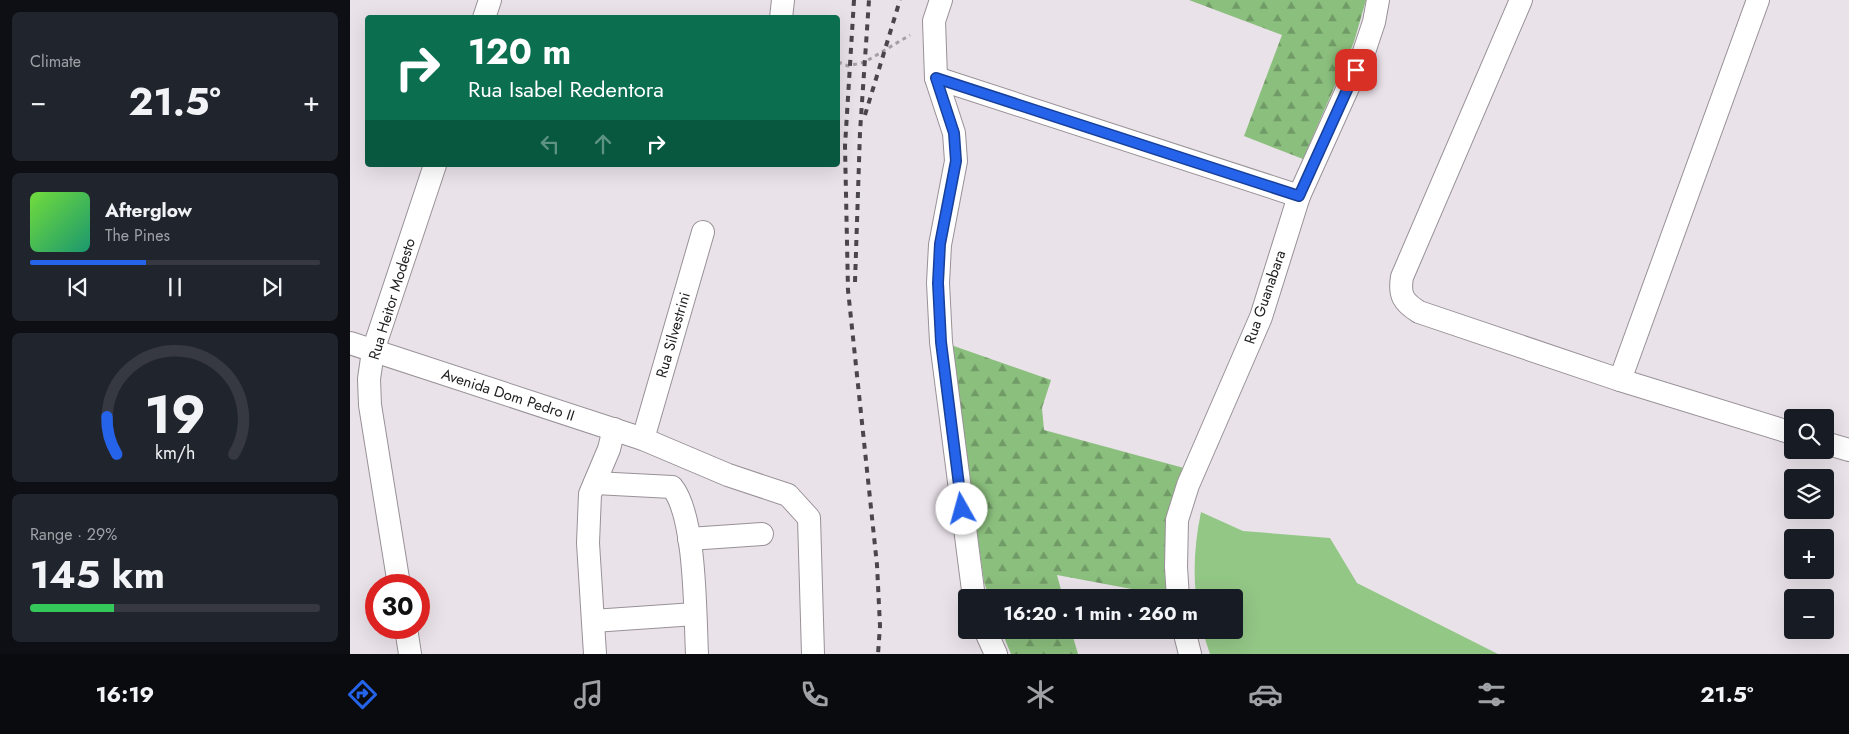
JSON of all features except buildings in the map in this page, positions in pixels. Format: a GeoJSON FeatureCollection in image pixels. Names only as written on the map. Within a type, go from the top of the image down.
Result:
{"type":"FeatureCollection","features":[{"type":"Feature","properties":{"kind":"street"},"geometry":{"type":"LineString","coordinates":[[485,15],[490,0]]}},
{"type":"Feature","properties":{"kind":"street"},"geometry":{"type":"LineString","coordinates":[[781,15],[783,0]]}},
{"type":"Feature","properties":{"kind":"street","name":"Rua Guanabara"},"geometry":{"type":"LineString","coordinates":[[1177,589],[1177,520],[1188,486],[1261,317],[1299,196],[1364,52],[1374,22],[1378,0]]}},
{"type":"Feature","properties":{"kind":"street"},"geometry":{"type":"LineString","coordinates":[[1520,0],[1402,277],[1402,297],[1407,305],[1418,312],[1620,380],[1784,431]]}},
{"type":"Feature","properties":{"kind":"street"},"geometry":{"type":"LineString","coordinates":[[1620,380],[1758,0]]}},
{"type":"Feature","properties":{"kind":"street"},"geometry":{"type":"LineString","coordinates":[[938,10],[936,78],[954,133],[956,161],[940,244],[938,283],[941,342],[973,589]]}},
{"type":"Feature","properties":{"kind":"street"},"geometry":{"type":"LineString","coordinates":[[936,78],[1299,196]]}},
{"type":"Feature","properties":{"kind":"street","name":"Rua Heitor Modesto"},"geometry":{"type":"LineString","coordinates":[[397,574],[370,405],[369,379],[373,351],[434,167]]}},
{"type":"Feature","properties":{"kind":"street","name":"Rua Silvestrini"},"geometry":{"type":"LineString","coordinates":[[643,439],[703,232]]}},
{"type":"Feature","properties":{"kind":"street","name":"Avenida Dom Pedro II"},"geometry":{"type":"LineString","coordinates":[[350,343],[643,439],[728,475],[788,495],[809,518],[813,654]]}},
{"type":"Feature","properties":{"kind":"street"},"geometry":{"type":"LineString","coordinates":[[595,654],[588,543],[590,494],[609,449],[614,429]]}},
{"type":"Feature","properties":{"kind":"street"},"geometry":{"type":"LineString","coordinates":[[1834,446],[1849,450]]}},
{"type":"Feature","properties":{"kind":"street"},"geometry":{"type":"LineString","coordinates":[[595,483],[672,487],[679,496],[690,539],[698,654]]}},
{"type":"Feature","properties":{"kind":"street"},"geometry":{"type":"LineString","coordinates":[[690,539],[762,534]]}},
{"type":"Feature","properties":{"kind":"street"},"geometry":{"type":"LineString","coordinates":[[593,621],[695,614]]}},
{"type":"Feature","properties":{"kind":"street"},"geometry":{"type":"LineString","coordinates":[[408,639],[410,654]]}},
{"type":"Feature","properties":{"kind":"street"},"geometry":{"type":"LineString","coordinates":[[989,639],[996,654]]}},
{"type":"Feature","properties":{"kind":"street"},"geometry":{"type":"LineString","coordinates":[[1186,639],[1190,654]]}},
{"type":"Feature","properties":{"kind":"path"},"geometry":{"type":"LineString","coordinates":[[840,63],[848,66],[865,62],[938,10]]}},
{"type":"Feature","properties":{"kind":"green space"},"geometry":{"type":"Polygon","coordinates":[[[1189,0],[1366,0],[1354,42],[1303,159],[1244,136],[1282,35],[1189,0]]]}},
{"type":"Feature","properties":{"kind":"green space"},"geometry":{"type":"Polygon","coordinates":[[[951,345],[1051,380],[1042,408],[1044,430],[1184,468],[1170,589],[1132,589],[1057,575],[1061,589],[986,589],[951,345]]]}},
{"type":"Feature","properties":{"kind":"green space"},"geometry":{"type":"Polygon","coordinates":[[[1201,512],[1243,531],[1330,538],[1357,583],[1498,654],[1210,654],[1205,639],[1243,639],[1243,589],[1196,589],[1197,533],[1201,512]]]}},
{"type":"Feature","properties":{"kind":"green space"},"geometry":{"type":"Polygon","coordinates":[[[1005,639],[1074,639],[1078,654],[1011,654],[1005,639]]]}},
{"type":"Feature","properties":{"kind":"railway"},"geometry":{"type":"LineString","coordinates":[[854,0],[845,146],[848,290],[877,565],[880,626],[878,654]]}},
{"type":"Feature","properties":{"kind":"railway"},"geometry":{"type":"LineString","coordinates":[[855,282],[860,132],[869,0]]}},
{"type":"Feature","properties":{"kind":"railway"},"geometry":{"type":"LineString","coordinates":[[865,115],[900,0]]}},
{"type":"Feature","properties":{"kind":"route"},"geometry":{"type":"LineString","coordinates":[[962,509],[941,342],[938,283],[940,244],[956,161],[954,133],[936,78],[1299,196],[1356,70]]}}]}
